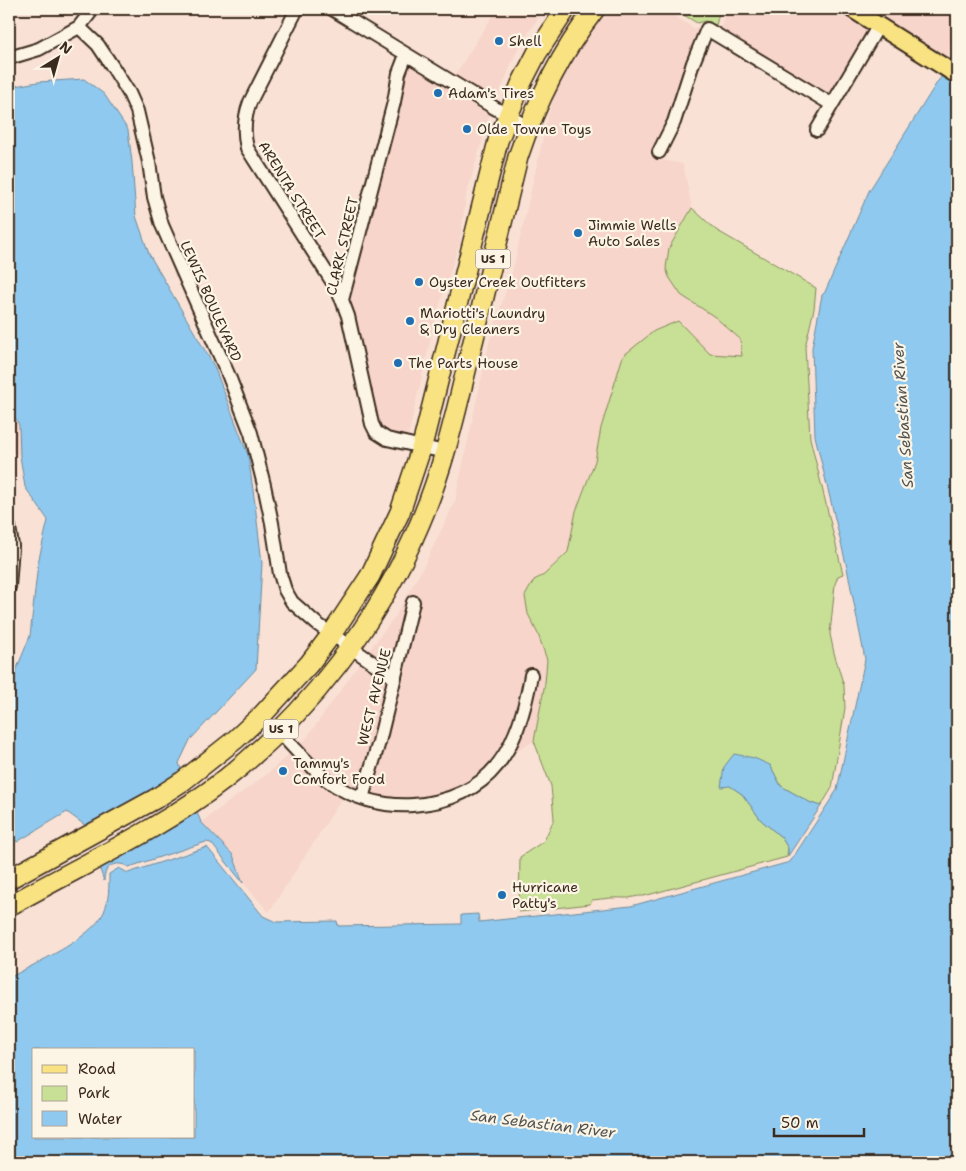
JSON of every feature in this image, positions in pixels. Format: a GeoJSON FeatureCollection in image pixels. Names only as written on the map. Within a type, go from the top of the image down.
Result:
{"type":"FeatureCollection","features":[{"type":"Feature","properties":{"kind":"highway","name":"US 1"},"geometry":{"type":"LineString","coordinates":[[9,879],[146,804],[183,781],[211,760],[263,714],[308,664],[331,635],[370,576],[400,512],[422,446],[490,172],[507,116],[537,53],[566,9]]}},
{"type":"Feature","properties":{"kind":"highway","name":"US 1"},"geometry":{"type":"LineString","coordinates":[[11,900],[136,836],[190,804],[235,770],[279,732],[303,706],[350,648],[377,607],[408,551],[422,521],[445,452],[518,157],[528,127],[557,64],[594,9]]}},
{"type":"Feature","properties":{"kind":"main road"},"geometry":{"type":"LineString","coordinates":[[852,9],[951,71]]}},
{"type":"Feature","properties":{"kind":"street"},"geometry":{"type":"LineString","coordinates":[[9,58],[39,49],[79,27],[93,9]]}},
{"type":"Feature","properties":{"kind":"street","name":"ARENTA STREET"},"geometry":{"type":"LineString","coordinates":[[297,9],[250,102],[246,113],[244,137],[247,148],[342,300]]}},
{"type":"Feature","properties":{"kind":"street"},"geometry":{"type":"LineString","coordinates":[[332,9],[528,127]]}},
{"type":"Feature","properties":{"kind":"street"},"geometry":{"type":"LineString","coordinates":[[817,130],[879,25]]}},
{"type":"Feature","properties":{"kind":"street","name":"LEWIS BOULEVARD"},"geometry":{"type":"LineString","coordinates":[[79,27],[98,45],[129,93],[136,111],[162,226],[228,374],[251,433],[264,485],[280,574],[285,590],[297,607],[331,635],[395,678]]}},
{"type":"Feature","properties":{"kind":"street"},"geometry":{"type":"LineString","coordinates":[[659,152],[674,122],[692,63],[707,29],[832,104]]}},
{"type":"Feature","properties":{"kind":"street","name":"CLARK STREET"},"geometry":{"type":"LineString","coordinates":[[406,55],[399,73],[391,112],[342,300],[348,316],[372,424],[376,432],[388,439],[445,452]]}},
{"type":"Feature","properties":{"kind":"street"},"geometry":{"type":"LineString","coordinates":[[9,527],[12,546],[9,586]]}},
{"type":"Feature","properties":{"kind":"street","name":"WEST AVENUE"},"geometry":{"type":"LineString","coordinates":[[362,798],[379,742],[413,602]]}},
{"type":"Feature","properties":{"kind":"street"},"geometry":{"type":"LineString","coordinates":[[279,732],[327,780],[362,798],[385,805],[412,805],[448,799],[472,789],[487,776],[510,745],[521,718],[531,675]]}},
{"type":"Feature","properties":{"kind":"shaded area"},"geometry":{"type":"Polygon","coordinates":[[[497,9],[544,9],[517,51],[496,101],[454,76],[497,9]]]}},
{"type":"Feature","properties":{"kind":"shaded area"},"geometry":{"type":"Polygon","coordinates":[[[603,9],[664,9],[693,28],[700,27],[668,121],[650,155],[661,160],[683,164],[692,208],[669,248],[715,317],[740,339],[742,357],[710,354],[677,321],[654,331],[601,428],[595,461],[576,511],[568,552],[544,575],[534,580],[525,596],[528,614],[538,634],[547,660],[545,683],[534,741],[511,755],[527,720],[538,669],[526,668],[515,717],[505,742],[477,778],[458,789],[447,792],[421,798],[387,799],[370,793],[403,676],[420,597],[408,595],[391,667],[368,652],[396,615],[425,564],[455,501],[489,343],[513,269],[548,116],[562,72],[603,9]]]}},
{"type":"Feature","properties":{"kind":"shaded area"},"geometry":{"type":"Polygon","coordinates":[[[725,9],[839,9],[870,28],[830,95],[719,28],[722,25],[725,9]]]}},
{"type":"Feature","properties":{"kind":"shaded area"},"geometry":{"type":"Polygon","coordinates":[[[866,9],[957,9],[947,60],[866,9]]]}},
{"type":"Feature","properties":{"kind":"shaded area"},"geometry":{"type":"Polygon","coordinates":[[[409,65],[490,114],[466,196],[460,242],[436,316],[408,436],[384,430],[378,421],[349,298],[409,65]]]}},
{"type":"Feature","properties":{"kind":"shaded area"},"geometry":{"type":"Polygon","coordinates":[[[9,406],[19,425],[20,456],[9,451],[9,406]]]}},
{"type":"Feature","properties":{"kind":"shaded area"},"geometry":{"type":"Polygon","coordinates":[[[360,663],[387,681],[373,741],[358,789],[331,775],[301,744],[360,663]]]}},
{"type":"Feature","properties":{"kind":"shaded area"},"geometry":{"type":"Polygon","coordinates":[[[290,753],[323,785],[343,797],[269,912],[243,883],[233,855],[201,822],[267,774],[290,753]]]}},
{"type":"Feature","properties":{"kind":"green space"},"geometry":{"type":"Polygon","coordinates":[[[674,9],[720,9],[716,25],[705,21],[697,23],[674,9]]]}},
{"type":"Feature","properties":{"kind":"green space"},"geometry":{"type":"Polygon","coordinates":[[[692,208],[716,230],[816,288],[814,309],[805,347],[810,438],[843,574],[838,576],[835,584],[830,634],[844,686],[845,708],[832,788],[821,806],[811,803],[781,786],[770,765],[730,786],[742,794],[761,820],[781,837],[788,848],[787,857],[644,896],[592,900],[590,904],[519,912],[520,857],[544,841],[554,819],[551,786],[534,741],[545,683],[547,660],[538,634],[528,614],[525,596],[534,580],[544,575],[568,552],[576,511],[595,461],[601,428],[623,356],[654,331],[678,321],[710,354],[742,356],[740,339],[715,317],[681,295],[669,277],[666,268],[669,248],[692,208]]]}},
{"type":"Feature","properties":{"kind":"water","name":"San Sebastian River"},"geometry":{"type":"Polygon","coordinates":[[[957,47],[957,276],[952,300],[951,322],[952,345],[957,369],[957,1162],[194,1162],[158,1156],[91,1162],[9,1162],[9,978],[62,950],[88,932],[98,922],[107,903],[109,874],[119,868],[128,873],[207,847],[263,916],[276,922],[337,921],[338,926],[461,924],[461,915],[478,914],[479,922],[631,906],[790,862],[837,790],[865,659],[847,568],[815,436],[812,348],[822,295],[869,191],[938,81],[952,64],[957,47]]]}},
{"type":"Feature","properties":{"kind":"water"},"geometry":{"type":"Polygon","coordinates":[[[84,79],[104,94],[128,130],[136,216],[149,254],[214,366],[248,455],[262,563],[256,669],[190,740],[179,763],[182,773],[87,829],[86,826],[67,812],[17,842],[9,833],[9,688],[30,636],[38,563],[48,520],[25,487],[20,456],[19,425],[9,406],[9,87],[38,82],[84,79]]]}},
{"type":"Feature","properties":{"kind":"water"},"geometry":{"type":"Polygon","coordinates":[[[734,754],[754,758],[770,765],[781,786],[811,803],[821,806],[788,856],[788,848],[781,837],[761,820],[742,794],[730,786],[721,787],[724,767],[734,754]]]}},
{"type":"Feature","properties":{"kind":"water"},"geometry":{"type":"Polygon","coordinates":[[[195,808],[201,822],[233,855],[243,883],[211,843],[206,842],[129,867],[120,864],[112,865],[106,871],[104,881],[98,864],[195,808]]]}},
{"type":"Feature","properties":{"kind":"place","name":"Shell"},"geometry":{"type":"Point","coordinates":[499,41]}},
{"type":"Feature","properties":{"kind":"place","name":"Adam's Tires"},"geometry":{"type":"Point","coordinates":[438,93]}},
{"type":"Feature","properties":{"kind":"place","name":"Olde Towne Toys"},"geometry":{"type":"Point","coordinates":[467,129]}},
{"type":"Feature","properties":{"kind":"place","name":"Jimmie Wells Auto Sales"},"geometry":{"type":"Point","coordinates":[578,233]}},
{"type":"Feature","properties":{"kind":"place","name":"Oyster Creek Outfitters"},"geometry":{"type":"Point","coordinates":[419,282]}},
{"type":"Feature","properties":{"kind":"place","name":"Mariotti's Laundry & Dry Cleaners"},"geometry":{"type":"Point","coordinates":[410,321]}},
{"type":"Feature","properties":{"kind":"place","name":"The Parts House"},"geometry":{"type":"Point","coordinates":[398,363]}},
{"type":"Feature","properties":{"kind":"place","name":"Tammy's Comfort Food"},"geometry":{"type":"Point","coordinates":[283,771]}},
{"type":"Feature","properties":{"kind":"place","name":"Hurricane Patty's"},"geometry":{"type":"Point","coordinates":[502,895]}}]}
